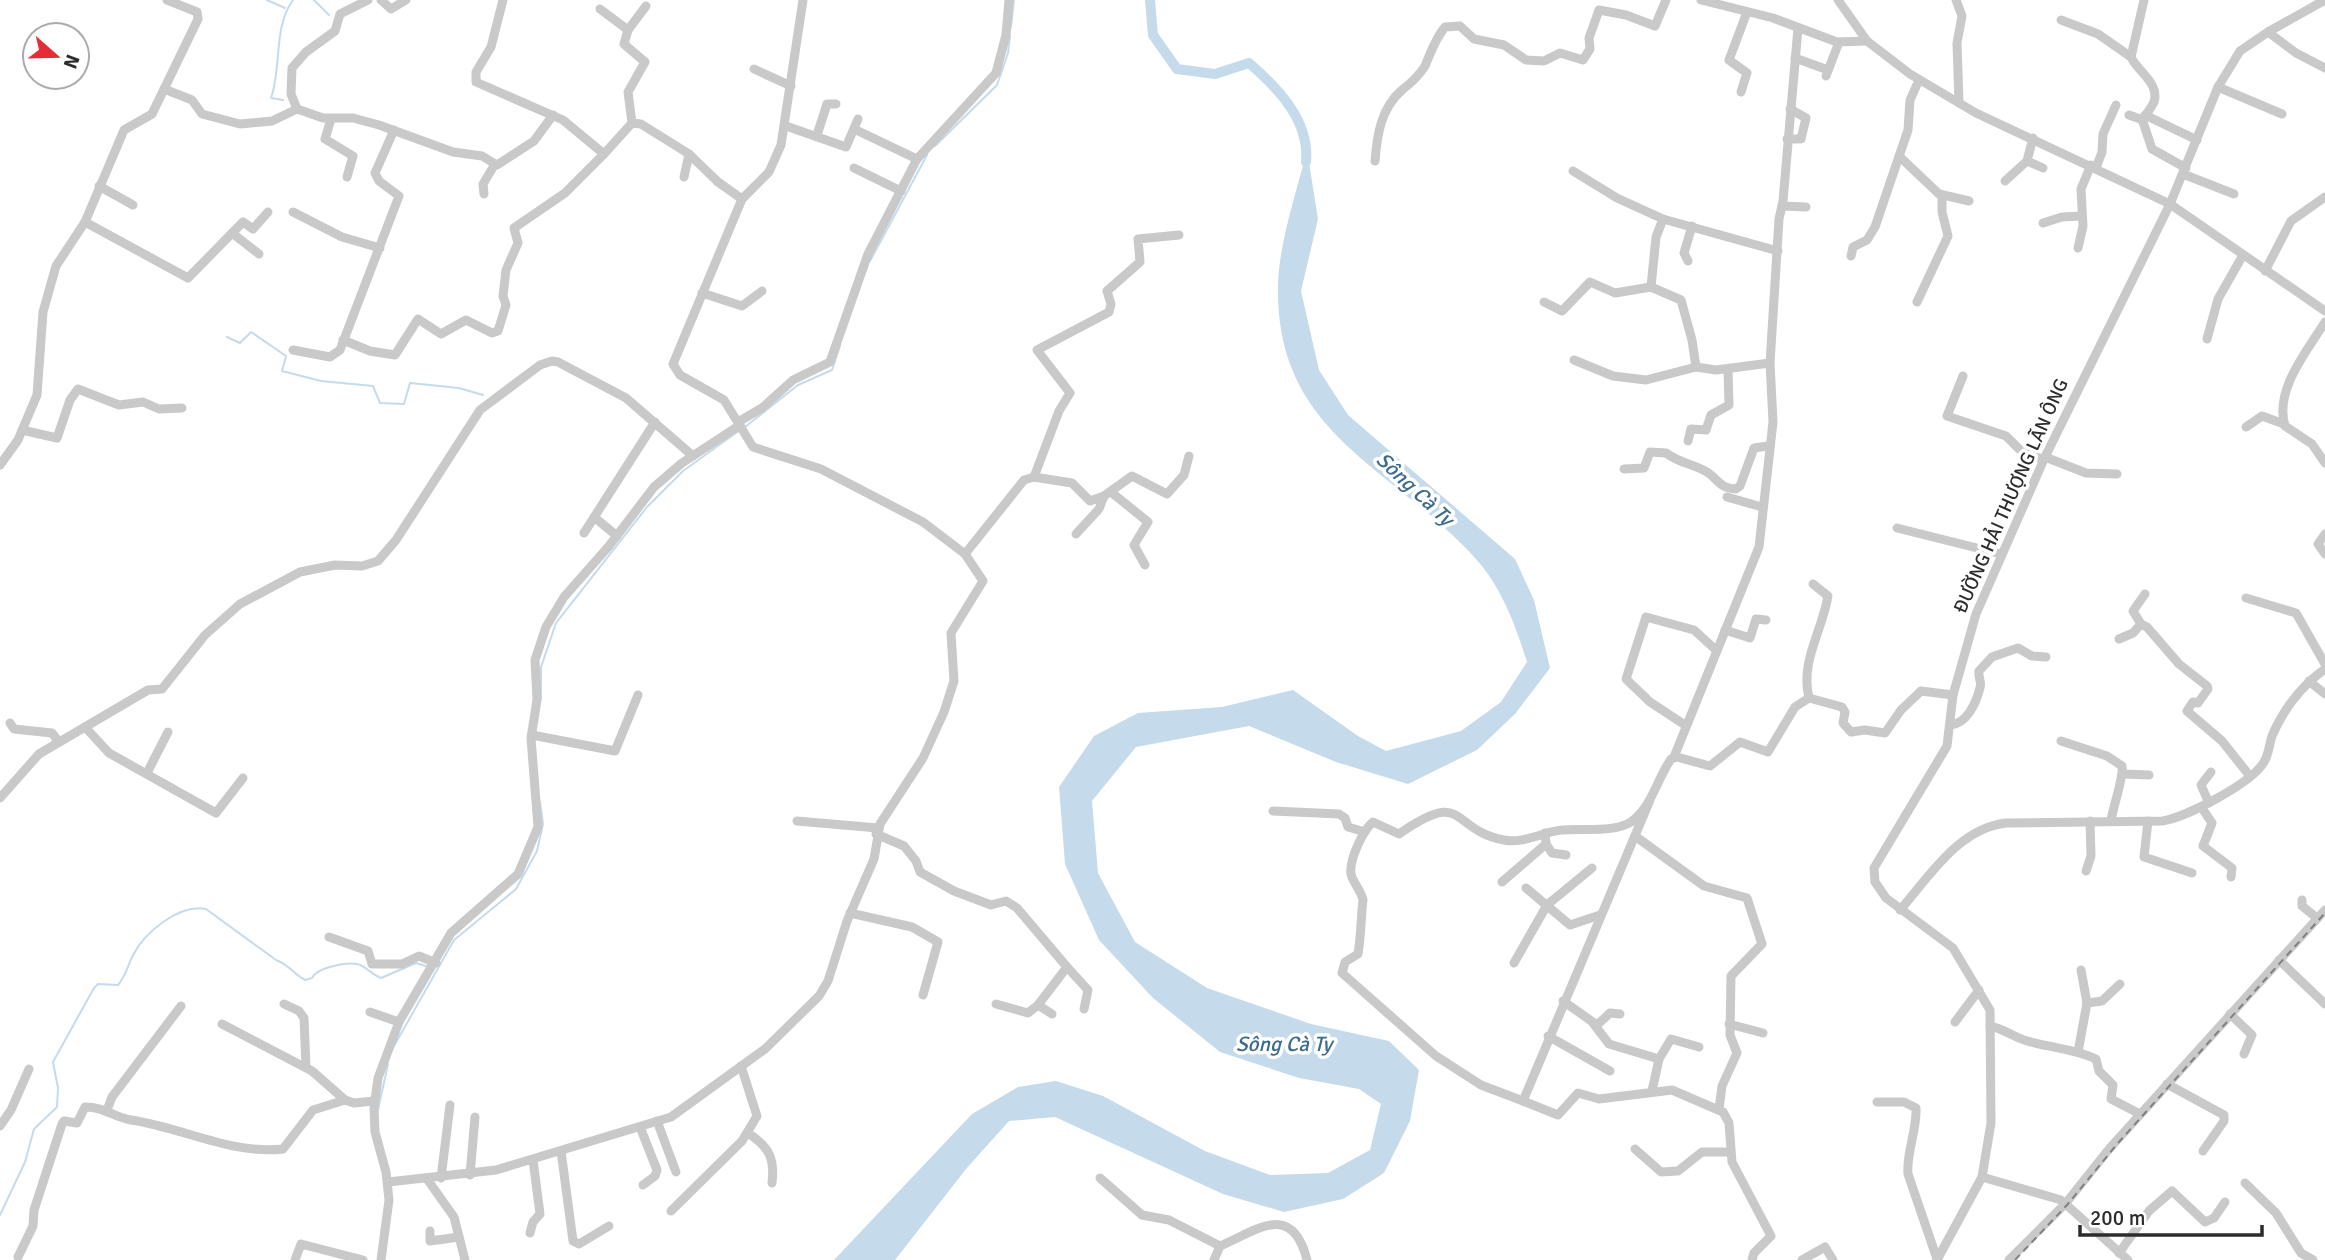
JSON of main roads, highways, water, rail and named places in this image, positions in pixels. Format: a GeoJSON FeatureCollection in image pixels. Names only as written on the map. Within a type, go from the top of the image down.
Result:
{"type":"FeatureCollection","features":[{"type":"Feature","properties":{"kind":"water","name":"Sông Cà Ty"},"geometry":{"type":"Polygon","coordinates":[[[1307,150],[1318,219],[1301,291],[1319,370],[1348,415],[1515,559],[1534,600],[1550,668],[1515,714],[1477,750],[1408,784],[1336,762],[1249,726],[1136,747],[1092,801],[1098,873],[1135,942],[1207,988],[1311,1024],[1389,1041],[1419,1070],[1410,1121],[1384,1173],[1343,1199],[1284,1212],[1223,1194],[1055,1117],[1009,1121],[966,1169],[895,1260],[834,1260],[972,1114],[1018,1087],[1056,1081],[1103,1096],[1205,1151],[1270,1175],[1328,1173],[1370,1150],[1381,1104],[1359,1089],[1299,1078],[1220,1052],[1153,998],[1099,940],[1065,864],[1059,787],[1094,736],[1138,713],[1222,707],[1293,690],[1358,736],[1386,751],[1461,731],[1501,702],[1527,662],[1507,607],[1484,569],[1442,525],[1344,442],[1317,412],[1296,377],[1282,336],[1278,285],[1285,234],[1307,150]]]}},
{"type":"Feature","properties":{"kind":"waterway"},"geometry":{"type":"LineString","coordinates":[[267,0],[285,8]]}},
{"type":"Feature","properties":{"kind":"waterway"},"geometry":{"type":"LineString","coordinates":[[283,100],[271,98],[280,35],[293,0]]}},
{"type":"Feature","properties":{"kind":"waterway"},"geometry":{"type":"LineString","coordinates":[[314,0],[329,15]]}},
{"type":"Feature","properties":{"kind":"waterway"},"geometry":{"type":"LineString","coordinates":[[1011,27],[1014,0]]}},
{"type":"Feature","properties":{"kind":"waterway","name":"Sông Cà Ty"},"geometry":{"type":"LineString","coordinates":[[1150,0],[1153,35],[1177,69],[1215,74],[1249,63],[1271,83],[1297,119],[1306,147],[1306,162]]}},
{"type":"Feature","properties":{"kind":"waterway"},"geometry":{"type":"LineString","coordinates":[[935,146],[997,85],[1008,53],[1010,36]]}},
{"type":"Feature","properties":{"kind":"waterway"},"geometry":{"type":"LineString","coordinates":[[870,261],[927,155]]}},
{"type":"Feature","properties":{"kind":"waterway"},"geometry":{"type":"LineString","coordinates":[[227,337],[240,343],[251,332],[286,356],[282,371],[321,381],[373,386],[380,403],[404,404],[410,383],[459,388],[483,395]]}},
{"type":"Feature","properties":{"kind":"waterway"},"geometry":{"type":"LineString","coordinates":[[745,427],[798,385],[832,370],[840,346]]}},
{"type":"Feature","properties":{"kind":"waterway"},"geometry":{"type":"LineString","coordinates":[[541,699],[541,667],[556,623],[647,507],[683,471],[740,430]]}},
{"type":"Feature","properties":{"kind":"waterway"},"geometry":{"type":"LineString","coordinates":[[394,1046],[454,940],[516,889],[537,851],[543,824],[540,802]]}},
{"type":"Feature","properties":{"kind":"waterway"},"geometry":{"type":"LineString","coordinates":[[0,1215],[25,1162],[34,1129],[57,1107],[58,1088],[53,1062],[94,988],[98,984],[118,985],[138,946],[154,929],[174,915],[206,909],[305,980],[312,978],[319,971],[345,964],[360,965],[381,978],[416,963],[426,966]]}},
{"type":"Feature","properties":{"kind":"waterway"},"geometry":{"type":"LineString","coordinates":[[378,1110],[388,1064]]}},
{"type":"Feature","properties":{"kind":"railway"},"geometry":{"type":"LineString","coordinates":[[2015,1260],[2067,1205],[2118,1143],[2325,913]]}}]}
